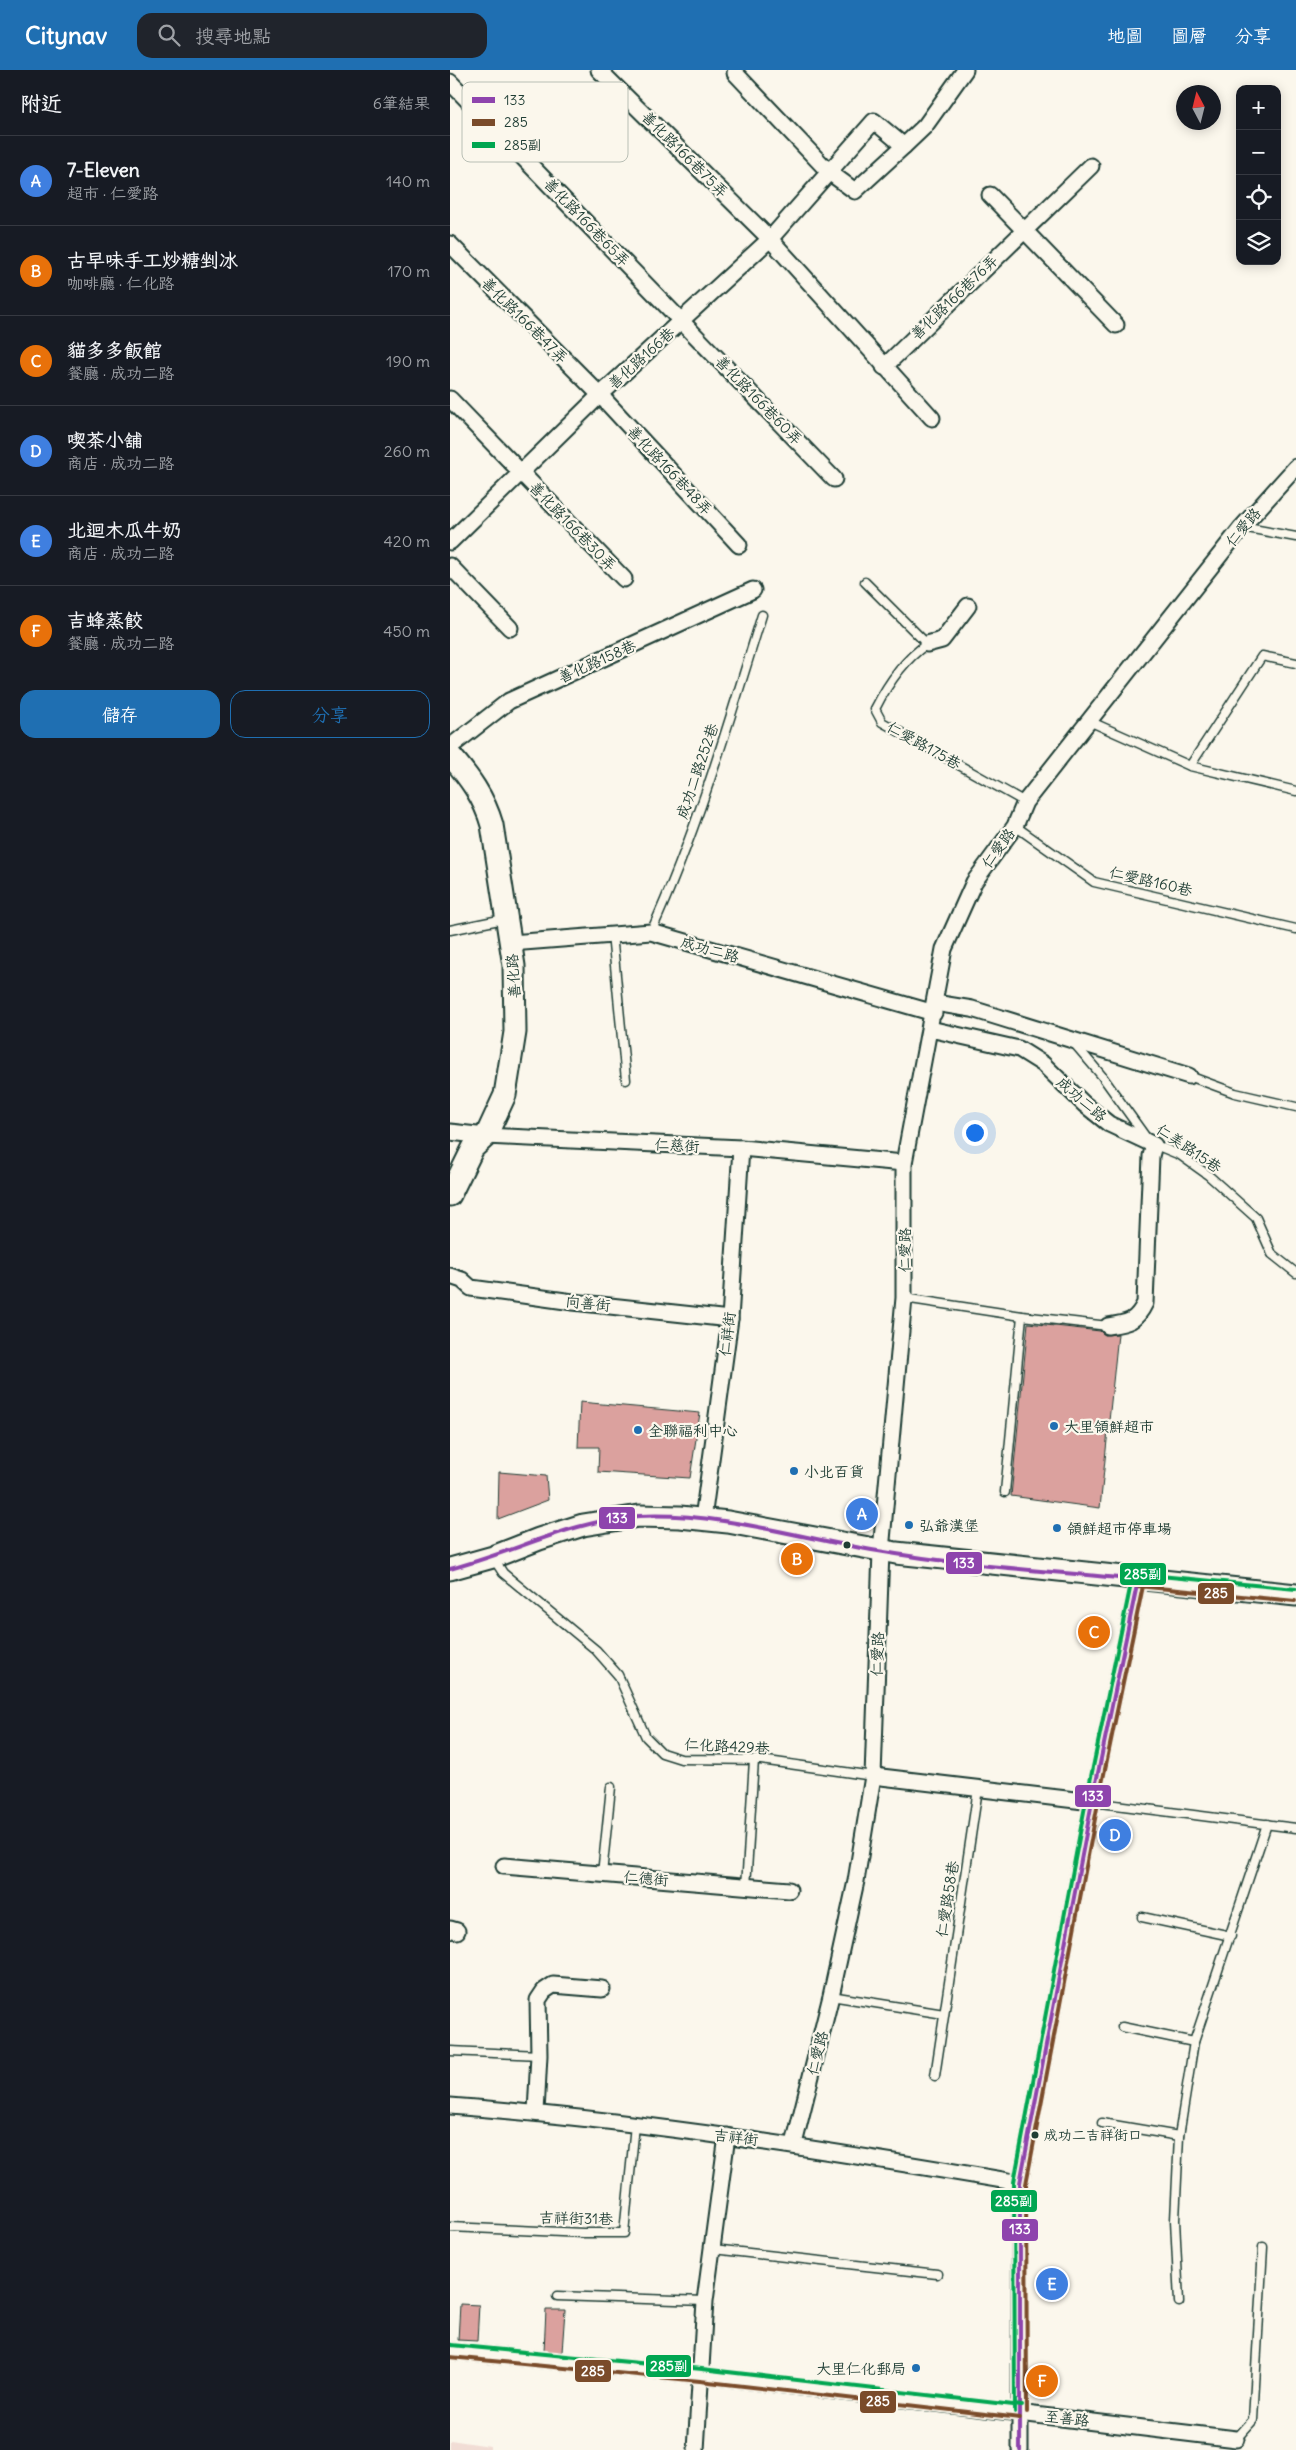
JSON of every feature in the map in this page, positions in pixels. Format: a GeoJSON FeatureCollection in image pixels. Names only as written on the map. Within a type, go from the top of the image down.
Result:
{"type":"FeatureCollection","features":[{"type":"Feature","properties":{"kind":"main road","name":"善化路"},"geometry":{"type":"LineString","coordinates":[[450,754],[475,786],[487,807],[492,825],[511,943],[516,1005],[511,1059],[505,1095],[486,1136],[473,1148],[450,1195]]}},
{"type":"Feature","properties":{"kind":"main road"},"geometry":{"type":"LineString","coordinates":[[450,1569],[493,1558],[539,1539],[584,1524],[639,1516],[703,1519],[791,1533],[881,1551],[1138,1580],[1296,1595]]}},
{"type":"Feature","properties":{"kind":"street"},"geometry":{"type":"LineString","coordinates":[[450,75],[456,70]]}},
{"type":"Feature","properties":{"kind":"street","name":"善化路166巷75弄"},"geometry":{"type":"LineString","coordinates":[[599,70],[611,82]]}},
{"type":"Feature","properties":{"kind":"street"},"geometry":{"type":"LineString","coordinates":[[736,74],[829,172],[855,192],[925,126],[965,70]]}},
{"type":"Feature","properties":{"kind":"street","name":"善化路166巷65弄"},"geometry":{"type":"LineString","coordinates":[[450,82],[462,94]]}},
{"type":"Feature","properties":{"kind":"street","name":"善化路166巷75弄"},"geometry":{"type":"LineString","coordinates":[[628,99],[770,239]]}},
{"type":"Feature","properties":{"kind":"street","name":"善化路166巷"},"geometry":{"type":"LineString","coordinates":[[450,542],[600,395],[770,239],[874,121],[904,146]]}},
{"type":"Feature","properties":{"kind":"street","name":"善化路166巷65弄"},"geometry":{"type":"LineString","coordinates":[[528,162],[683,320]]}},
{"type":"Feature","properties":{"kind":"street","name":"善化路166巷76弄"},"geometry":{"type":"LineString","coordinates":[[884,366],[1090,166]]}},
{"type":"Feature","properties":{"kind":"street"},"geometry":{"type":"LineString","coordinates":[[990,195],[1025,228],[1116,325]]}},
{"type":"Feature","properties":{"kind":"street"},"geometry":{"type":"LineString","coordinates":[[770,239],[932,418]]}},
{"type":"Feature","properties":{"kind":"street","name":"善化路166巷47弄"},"geometry":{"type":"LineString","coordinates":[[450,244],[600,395]]}},
{"type":"Feature","properties":{"kind":"street","name":"善化路166巷60弄"},"geometry":{"type":"LineString","coordinates":[[683,320],[834,479]]}},
{"type":"Feature","properties":{"kind":"street","name":"善化路166巷48弄"},"geometry":{"type":"LineString","coordinates":[[600,395],[739,545]]}},
{"type":"Feature","properties":{"kind":"street","name":"善化路166巷30弄"},"geometry":{"type":"LineString","coordinates":[[450,399],[624,580]]}},
{"type":"Feature","properties":{"kind":"street","name":"仁愛路"},"geometry":{"type":"LineString","coordinates":[[794,2144],[831,1996],[856,1881],[873,1776],[881,1551],[904,1298],[904,1163],[935,1008],[944,949],[974,882],[1015,826],[1025,802],[1242,527],[1296,467]]}},
{"type":"Feature","properties":{"kind":"street"},"geometry":{"type":"LineString","coordinates":[[450,566],[510,628]]}},
{"type":"Feature","properties":{"kind":"street","name":"善化路158巷"},"geometry":{"type":"LineString","coordinates":[[450,747],[509,701],[753,590]]}},
{"type":"Feature","properties":{"kind":"street","name":"仁愛路175巷"},"geometry":{"type":"LineString","coordinates":[[927,644],[942,640],[968,606]]}},
{"type":"Feature","properties":{"kind":"street","name":"成功二路"},"geometry":{"type":"LineString","coordinates":[[511,943],[651,932],[935,1008],[972,1009],[1189,1076]]}},
{"type":"Feature","properties":{"kind":"street","name":"成功二路"},"geometry":{"type":"LineString","coordinates":[[930,1029],[1019,1049],[1043,1064],[1084,1104],[1109,1124],[1154,1145]]}},
{"type":"Feature","properties":{"kind":"street","name":"仁慈街"},"geometry":{"type":"LineString","coordinates":[[450,1132],[486,1136],[741,1148],[904,1163]]}},
{"type":"Feature","properties":{"kind":"street"},"geometry":{"type":"LineString","coordinates":[[1108,1326],[1129,1323],[1139,1314],[1145,1303],[1151,1156],[1154,1145]]}},
{"type":"Feature","properties":{"kind":"street","name":"仁祥街"},"geometry":{"type":"LineString","coordinates":[[703,1519],[730,1319],[741,1148]]}},
{"type":"Feature","properties":{"kind":"street","name":"向善街"},"geometry":{"type":"LineString","coordinates":[[450,1276],[462,1280],[471,1288],[572,1302],[730,1319]]}},
{"type":"Feature","properties":{"kind":"street"},"geometry":{"type":"LineString","coordinates":[[1020,2450],[1020,2183],[1092,1802],[1138,1580]]}},
{"type":"Feature","properties":{"kind":"street"},"geometry":{"type":"LineString","coordinates":[[873,1776],[1092,1802]]}},
{"type":"Feature","properties":{"kind":"street","name":"仁德街"},"geometry":{"type":"LineString","coordinates":[[504,1866],[789,1890]]}},
{"type":"Feature","properties":{"kind":"street"},"geometry":{"type":"LineString","coordinates":[[536,2112],[539,2055],[538,2000],[544,1991],[554,1984],[602,1989]]}},
{"type":"Feature","properties":{"kind":"street","name":"吉祥街"},"geometry":{"type":"LineString","coordinates":[[450,2106],[536,2112],[635,2126],[794,2144],[1020,2183]]}},
{"type":"Feature","properties":{"kind":"street"},"geometry":{"type":"LineString","coordinates":[[696,2450],[705,2301],[727,2136]]}},
{"type":"Feature","properties":{"kind":"street","name":"至善路"},"geometry":{"type":"LineString","coordinates":[[450,2351],[701,2375],[1236,2439]]}},
{"type":"Feature","properties":{"kind":"lane"},"geometry":{"type":"LineString","coordinates":[[1242,527],[1296,537]]}},
{"type":"Feature","properties":{"kind":"lane"},"geometry":{"type":"LineString","coordinates":[[865,582],[927,644]]}},
{"type":"Feature","properties":{"kind":"lane","name":"成功二路252巷"},"geometry":{"type":"LineString","coordinates":[[651,932],[672,887],[724,739],[762,615]]}},
{"type":"Feature","properties":{"kind":"lane","name":"仁愛路175巷"},"geometry":{"type":"LineString","coordinates":[[927,644],[913,653],[881,696],[875,709],[882,722],[1025,802]]}},
{"type":"Feature","properties":{"kind":"lane"},"geometry":{"type":"LineString","coordinates":[[1190,766],[1262,656],[1296,662]]}},
{"type":"Feature","properties":{"kind":"lane"},"geometry":{"type":"LineString","coordinates":[[1090,721],[1190,766],[1296,791]]}},
{"type":"Feature","properties":{"kind":"lane","name":"仁愛路160巷"},"geometry":{"type":"LineString","coordinates":[[1015,826],[1094,882],[1296,929]]}},
{"type":"Feature","properties":{"kind":"lane"},"geometry":{"type":"LineString","coordinates":[[450,930],[507,918]]}},
{"type":"Feature","properties":{"kind":"lane"},"geometry":{"type":"LineString","coordinates":[[612,934],[626,1080]]}},
{"type":"Feature","properties":{"kind":"lane","name":"仁美路15巷"},"geometry":{"type":"LineString","coordinates":[[1071,1039],[1102,1076],[1140,1131],[1154,1145],[1180,1155],[1208,1175],[1256,1218],[1272,1254],[1296,1274]]}},
{"type":"Feature","properties":{"kind":"lane"},"geometry":{"type":"LineString","coordinates":[[1189,1076],[1235,1093],[1296,1107]]}},
{"type":"Feature","properties":{"kind":"lane"},"geometry":{"type":"LineString","coordinates":[[904,1298],[1022,1316],[1108,1326]]}},
{"type":"Feature","properties":{"kind":"lane"},"geometry":{"type":"LineString","coordinates":[[1005,1492],[1022,1316]]}},
{"type":"Feature","properties":{"kind":"lane","name":"仁化路429巷"},"geometry":{"type":"LineString","coordinates":[[493,1558],[503,1573],[596,1650],[618,1675],[646,1737],[662,1753],[681,1759],[754,1760],[873,1776]]}},
{"type":"Feature","properties":{"kind":"lane"},"geometry":{"type":"LineString","coordinates":[[746,1887],[754,1760]]}},
{"type":"Feature","properties":{"kind":"lane"},"geometry":{"type":"LineString","coordinates":[[602,1874],[611,1787]]}},
{"type":"Feature","properties":{"kind":"lane","name":"仁愛路58巷"},"geometry":{"type":"LineString","coordinates":[[935,2076],[978,1789]]}},
{"type":"Feature","properties":{"kind":"lane"},"geometry":{"type":"LineString","coordinates":[[1092,1802],[1296,1828]]}},
{"type":"Feature","properties":{"kind":"lane"},"geometry":{"type":"LineString","coordinates":[[1179,2302],[1175,2220],[1179,2136],[1194,2042],[1267,1824]]}},
{"type":"Feature","properties":{"kind":"lane"},"geometry":{"type":"LineString","coordinates":[[1142,1918],[1231,1936]]}},
{"type":"Feature","properties":{"kind":"lane"},"geometry":{"type":"LineString","coordinates":[[831,1996],[944,2014]]}},
{"type":"Feature","properties":{"kind":"lane"},"geometry":{"type":"LineString","coordinates":[[1122,2026],[1194,2042]]}},
{"type":"Feature","properties":{"kind":"lane"},"geometry":{"type":"LineString","coordinates":[[450,2051],[539,2055]]}},
{"type":"Feature","properties":{"kind":"lane"},"geometry":{"type":"LineString","coordinates":[[1102,2123],[1179,2136]]}},
{"type":"Feature","properties":{"kind":"lane","name":"吉祥街31巷"},"geometry":{"type":"LineString","coordinates":[[450,2227],[583,2234],[624,2233],[635,2126]]}},
{"type":"Feature","properties":{"kind":"lane"},"geometry":{"type":"LineString","coordinates":[[1236,2439],[1253,2420],[1264,2247]]}},
{"type":"Feature","properties":{"kind":"lane"},"geometry":{"type":"LineString","coordinates":[[713,2249],[938,2274]]}},
{"type":"Feature","properties":{"kind":"lane"},"geometry":{"type":"LineString","coordinates":[[557,2296],[705,2301]]}},
{"type":"Feature","properties":{"kind":"shaded area"},"geometry":{"type":"Polygon","coordinates":[[[450,2440],[490,2446],[490,2450],[450,2450],[450,2440]]]}},
{"type":"Feature","properties":{"kind":"building"},"geometry":{"type":"Polygon","coordinates":[[[1028,1323],[1100,1331],[1105,1335],[1118,1334],[1100,1508],[1011,1496],[1028,1323]]]}},
{"type":"Feature","properties":{"kind":"building","name":"全聯福利中心"},"geometry":{"type":"Polygon","coordinates":[[[580,1402],[700,1413],[690,1478],[598,1472],[599,1447],[578,1447],[580,1402]]]}},
{"type":"Feature","properties":{"kind":"building"},"geometry":{"type":"Polygon","coordinates":[[[499,1472],[546,1476],[548,1500],[498,1519],[499,1472]]]}},
{"type":"Feature","properties":{"kind":"building"},"geometry":{"type":"Polygon","coordinates":[[[460,2304],[479,2305],[477,2341],[458,2340],[460,2304]]]}},
{"type":"Feature","properties":{"kind":"building"},"geometry":{"type":"Polygon","coordinates":[[[546,2310],[565,2310],[562,2352],[544,2351],[546,2310]]]}},
{"type":"Feature","properties":{"kind":"transit line","name":"133"},"geometry":{"type":"LineString","coordinates":[[450,1569],[590,1524],[639,1516],[669,1516],[729,1522],[848,1546],[910,1556],[1138,1580]]}},
{"type":"Feature","properties":{"kind":"transit line","name":"285副"},"geometry":{"type":"LineString","coordinates":[[1139,1574],[1296,1589]]}},
{"type":"Feature","properties":{"kind":"transit line","name":"285副"},"geometry":{"type":"LineString","coordinates":[[1015,2412],[1014,2182],[1086,1801],[1132,1579]]}},
{"type":"Feature","properties":{"kind":"transit line","name":"133"},"geometry":{"type":"LineString","coordinates":[[1020,2450],[1020,2183],[1092,1802],[1138,1580]]}},
{"type":"Feature","properties":{"kind":"transit line","name":"285"},"geometry":{"type":"LineString","coordinates":[[1027,2412],[1026,2184],[1098,1803],[1144,1581]]}},
{"type":"Feature","properties":{"kind":"transit line","name":"285"},"geometry":{"type":"LineString","coordinates":[[1137,1586],[1295,1601]]}},
{"type":"Feature","properties":{"kind":"transit line","name":"285副"},"geometry":{"type":"LineString","coordinates":[[451,2345],[702,2369],[1022,2406]]}},
{"type":"Feature","properties":{"kind":"transit line","name":"285"},"geometry":{"type":"LineString","coordinates":[[450,2357],[700,2381],[1020,2418]]}},
{"type":"Feature","properties":{"kind":"place","name":"大里領鮮超市"},"geometry":{"type":"Point","coordinates":[1054,1426]}},
{"type":"Feature","properties":{"kind":"place","name":"全聯福利中心"},"geometry":{"type":"Point","coordinates":[638,1430]}},
{"type":"Feature","properties":{"kind":"place","name":"小北百貨"},"geometry":{"type":"Point","coordinates":[794,1471]}},
{"type":"Feature","properties":{"kind":"place","name":"7-Eleven"},"geometry":{"type":"Point","coordinates":[862,1514]}},
{"type":"Feature","properties":{"kind":"place","name":"弘爺漢堡"},"geometry":{"type":"Point","coordinates":[909,1525]}},
{"type":"Feature","properties":{"kind":"place","name":"領鮮超市停車場"},"geometry":{"type":"Point","coordinates":[1057,1528]}},
{"type":"Feature","properties":{"kind":"place","name":"古早味手工炒糖剉冰"},"geometry":{"type":"Point","coordinates":[797,1559]}},
{"type":"Feature","properties":{"kind":"place","name":"貓多多飯館"},"geometry":{"type":"Point","coordinates":[1094,1632]}},
{"type":"Feature","properties":{"kind":"place","name":"喫茶小舖"},"geometry":{"type":"Point","coordinates":[1115,1835]}},
{"type":"Feature","properties":{"kind":"place","name":"成功二吉祥街口"},"geometry":{"type":"Point","coordinates":[1035,2135]}},
{"type":"Feature","properties":{"kind":"place","name":"北迴木瓜牛奶"},"geometry":{"type":"Point","coordinates":[1052,2284]}},
{"type":"Feature","properties":{"kind":"place","name":"大里仁化郵局"},"geometry":{"type":"Point","coordinates":[916,2368]}},
{"type":"Feature","properties":{"kind":"place","name":"吉蜂蒸餃"},"geometry":{"type":"Point","coordinates":[1042,2381]}}]}
